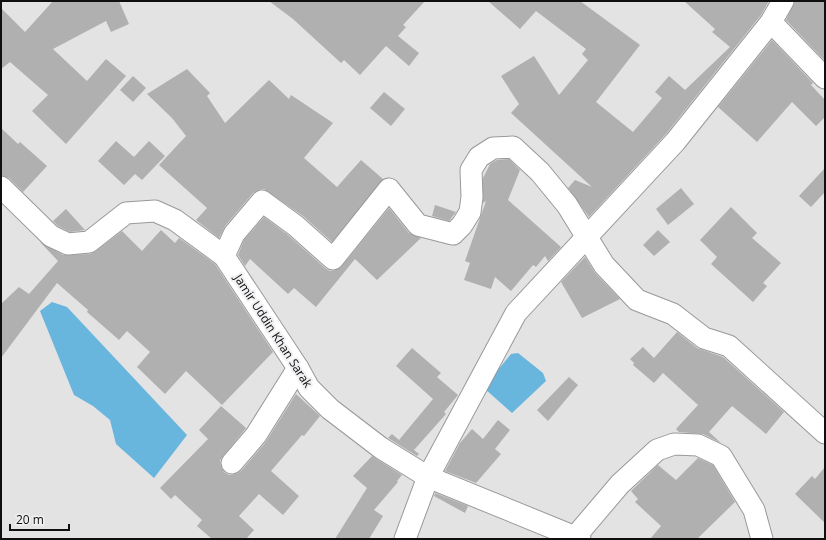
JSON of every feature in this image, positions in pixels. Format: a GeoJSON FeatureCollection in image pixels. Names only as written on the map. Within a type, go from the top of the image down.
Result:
{"type":"FeatureCollection","features":[{"type":"Feature","properties":{"kind":"street"},"geometry":{"type":"LineString","coordinates":[[405,539],[428,477],[516,313],[674,142],[771,22],[783,1]]}},
{"type":"Feature","properties":{"kind":"street"},"geometry":{"type":"LineString","coordinates":[[771,22],[825,78]]}},
{"type":"Feature","properties":{"kind":"street"},"geometry":{"type":"LineString","coordinates":[[224,256],[234,234],[262,201],[296,226],[334,259],[389,189],[418,225],[453,234],[462,225],[470,212],[472,197],[471,170],[479,157],[493,148],[513,147],[540,172],[567,205],[604,265],[638,300],[673,314],[704,338],[729,346],[825,433]]}},
{"type":"Feature","properties":{"kind":"street","name":"Jamir Uddin Khan Sarak"},"geometry":{"type":"LineString","coordinates":[[1,188],[51,236],[68,244],[89,242],[126,213],[155,211],[175,220],[224,256],[298,368],[309,388],[330,409],[381,448],[428,477],[578,538]]}},
{"type":"Feature","properties":{"kind":"street"},"geometry":{"type":"LineString","coordinates":[[232,463],[256,435],[298,368]]}},
{"type":"Feature","properties":{"kind":"street"},"geometry":{"type":"LineString","coordinates":[[578,538],[620,484],[657,450],[674,444],[698,444],[721,456],[754,510],[762,539]]}},
{"type":"Feature","properties":{"kind":"water"},"geometry":{"type":"Polygon","coordinates":[[[52,302],[67,307],[187,435],[154,478],[116,444],[110,420],[93,406],[74,395],[40,311],[52,302]]]}},
{"type":"Feature","properties":{"kind":"water"},"geometry":{"type":"Polygon","coordinates":[[[518,353],[543,373],[546,381],[512,413],[485,389],[488,382],[511,354],[518,353]]]}},
{"type":"Feature","properties":{"kind":"building"},"geometry":{"type":"Polygon","coordinates":[[[53,1],[119,1],[129,24],[111,32],[106,21],[53,49],[87,81],[106,59],[126,76],[66,144],[32,111],[48,95],[10,62],[1,69],[1,8],[25,32],[53,1]]]}},
{"type":"Feature","properties":{"kind":"building"},"geometry":{"type":"Polygon","coordinates":[[[269,1],[425,1],[403,25],[406,27],[398,36],[419,53],[409,66],[386,46],[360,75],[344,60],[341,63],[293,19],[269,1]]]}},
{"type":"Feature","properties":{"kind":"building"},"geometry":{"type":"Polygon","coordinates":[[[488,1],[580,1],[640,45],[596,102],[633,132],[662,98],[655,92],[669,76],[685,90],[730,47],[712,32],[715,29],[684,1],[769,1],[761,15],[666,134],[589,217],[568,188],[575,180],[592,187],[511,113],[519,104],[501,76],[534,56],[559,95],[588,60],[582,54],[586,49],[536,11],[520,29],[488,1]]]}},
{"type":"Feature","properties":{"kind":"building"},"geometry":{"type":"Polygon","coordinates":[[[795,1],[825,1],[825,61],[786,20],[795,1]]]}},
{"type":"Feature","properties":{"kind":"building"},"geometry":{"type":"Polygon","coordinates":[[[772,40],[813,83],[811,85],[825,100],[825,117],[816,126],[792,102],[757,142],[718,107],[772,40]]]}},
{"type":"Feature","properties":{"kind":"building"},"geometry":{"type":"Polygon","coordinates":[[[187,69],[210,93],[207,96],[225,123],[269,80],[289,99],[291,95],[333,123],[304,158],[337,187],[361,160],[383,179],[332,242],[303,216],[264,189],[253,193],[225,226],[219,238],[196,220],[207,208],[159,165],[186,136],[172,118],[147,94],[187,69]]]}},
{"type":"Feature","properties":{"kind":"building"},"geometry":{"type":"Polygon","coordinates":[[[133,76],[146,88],[133,102],[120,90],[133,76]]]}},
{"type":"Feature","properties":{"kind":"building"},"geometry":{"type":"Polygon","coordinates":[[[384,92],[405,109],[391,126],[370,108],[384,92]]]}},
{"type":"Feature","properties":{"kind":"building"},"geometry":{"type":"Polygon","coordinates":[[[1,128],[18,144],[20,142],[47,166],[23,192],[9,178],[1,175],[1,128]]]}},
{"type":"Feature","properties":{"kind":"building"},"geometry":{"type":"Polygon","coordinates":[[[116,141],[134,157],[149,141],[165,156],[142,180],[135,174],[124,185],[98,161],[116,141]]]}},
{"type":"Feature","properties":{"kind":"building"},"geometry":{"type":"Polygon","coordinates":[[[509,159],[520,170],[508,200],[561,247],[548,261],[545,256],[536,267],[533,265],[511,291],[495,277],[491,289],[464,280],[470,263],[465,261],[486,201],[483,203],[483,178],[490,164],[497,160],[509,159]]]}},
{"type":"Feature","properties":{"kind":"building"},"geometry":{"type":"Polygon","coordinates":[[[825,168],[825,192],[811,207],[799,196],[825,168]]]}},
{"type":"Feature","properties":{"kind":"building"},"geometry":{"type":"Polygon","coordinates":[[[681,188],[694,204],[668,225],[656,209],[681,188]]]}},
{"type":"Feature","properties":{"kind":"building"},"geometry":{"type":"Polygon","coordinates":[[[435,205],[456,212],[449,221],[432,216],[435,205]]]}},
{"type":"Feature","properties":{"kind":"building"},"geometry":{"type":"Polygon","coordinates":[[[731,207],[757,233],[752,238],[781,263],[763,283],[767,286],[753,302],[711,264],[717,257],[700,240],[731,207]]]}},
{"type":"Feature","properties":{"kind":"building"},"geometry":{"type":"Polygon","coordinates":[[[389,208],[409,233],[421,238],[377,280],[355,259],[316,307],[294,288],[288,294],[250,259],[245,266],[238,255],[244,240],[264,217],[288,235],[325,268],[330,271],[337,270],[342,266],[389,208]]]}},
{"type":"Feature","properties":{"kind":"building"},"geometry":{"type":"Polygon","coordinates":[[[66,209],[85,230],[70,232],[58,226],[53,221],[66,209]]]}},
{"type":"Feature","properties":{"kind":"building"},"geometry":{"type":"Polygon","coordinates":[[[161,230],[175,243],[179,238],[215,264],[273,352],[222,405],[186,371],[165,394],[137,367],[150,352],[127,331],[119,340],[57,283],[1,358],[1,304],[19,287],[29,294],[58,261],[40,242],[63,255],[90,254],[122,231],[142,251],[161,230]]]}},
{"type":"Feature","properties":{"kind":"building"},"geometry":{"type":"Polygon","coordinates":[[[658,230],[670,242],[654,256],[643,245],[658,230]]]}},
{"type":"Feature","properties":{"kind":"building"},"geometry":{"type":"Polygon","coordinates":[[[585,257],[595,273],[620,299],[582,318],[561,282],[585,257]]]}},
{"type":"Feature","properties":{"kind":"building"},"geometry":{"type":"Polygon","coordinates":[[[677,332],[697,348],[723,357],[784,412],[766,434],[732,406],[709,432],[721,443],[703,434],[679,432],[676,429],[698,405],[663,373],[654,383],[633,365],[634,363],[630,359],[643,347],[654,358],[677,332]]]}},
{"type":"Feature","properties":{"kind":"building"},"geometry":{"type":"Polygon","coordinates":[[[412,348],[441,373],[437,377],[458,395],[444,412],[446,414],[414,450],[419,454],[417,456],[388,438],[392,434],[399,440],[433,399],[396,366],[412,348]]]}},
{"type":"Feature","properties":{"kind":"building"},"geometry":{"type":"Polygon","coordinates":[[[569,377],[578,385],[548,421],[537,410],[569,377]]]}},
{"type":"Feature","properties":{"kind":"building"},"geometry":{"type":"Polygon","coordinates":[[[296,394],[320,416],[304,436],[302,435],[271,471],[299,496],[283,515],[259,494],[239,516],[254,530],[246,539],[212,539],[197,526],[202,520],[175,495],[171,499],[160,488],[208,439],[199,430],[221,406],[246,428],[220,460],[221,467],[224,472],[229,475],[236,474],[241,471],[265,443],[296,394]]]}},
{"type":"Feature","properties":{"kind":"building"},"geometry":{"type":"Polygon","coordinates":[[[498,420],[510,430],[495,449],[501,454],[476,483],[445,471],[460,443],[472,429],[483,439],[498,420]]]}},
{"type":"Feature","properties":{"kind":"building"},"geometry":{"type":"Polygon","coordinates":[[[372,456],[402,475],[397,481],[398,482],[374,510],[383,516],[369,539],[335,539],[367,488],[353,476],[372,456]]]}},
{"type":"Feature","properties":{"kind":"building"},"geometry":{"type":"Polygon","coordinates":[[[698,458],[713,465],[735,502],[697,539],[650,539],[661,526],[635,502],[638,499],[631,491],[658,465],[676,480],[698,458]]]}},
{"type":"Feature","properties":{"kind":"building"},"geometry":{"type":"Polygon","coordinates":[[[825,467],[825,523],[795,494],[812,476],[815,479],[825,467]]]}},
{"type":"Feature","properties":{"kind":"building"},"geometry":{"type":"Polygon","coordinates":[[[435,493],[468,506],[465,513],[434,496],[435,493]]]}}]}
